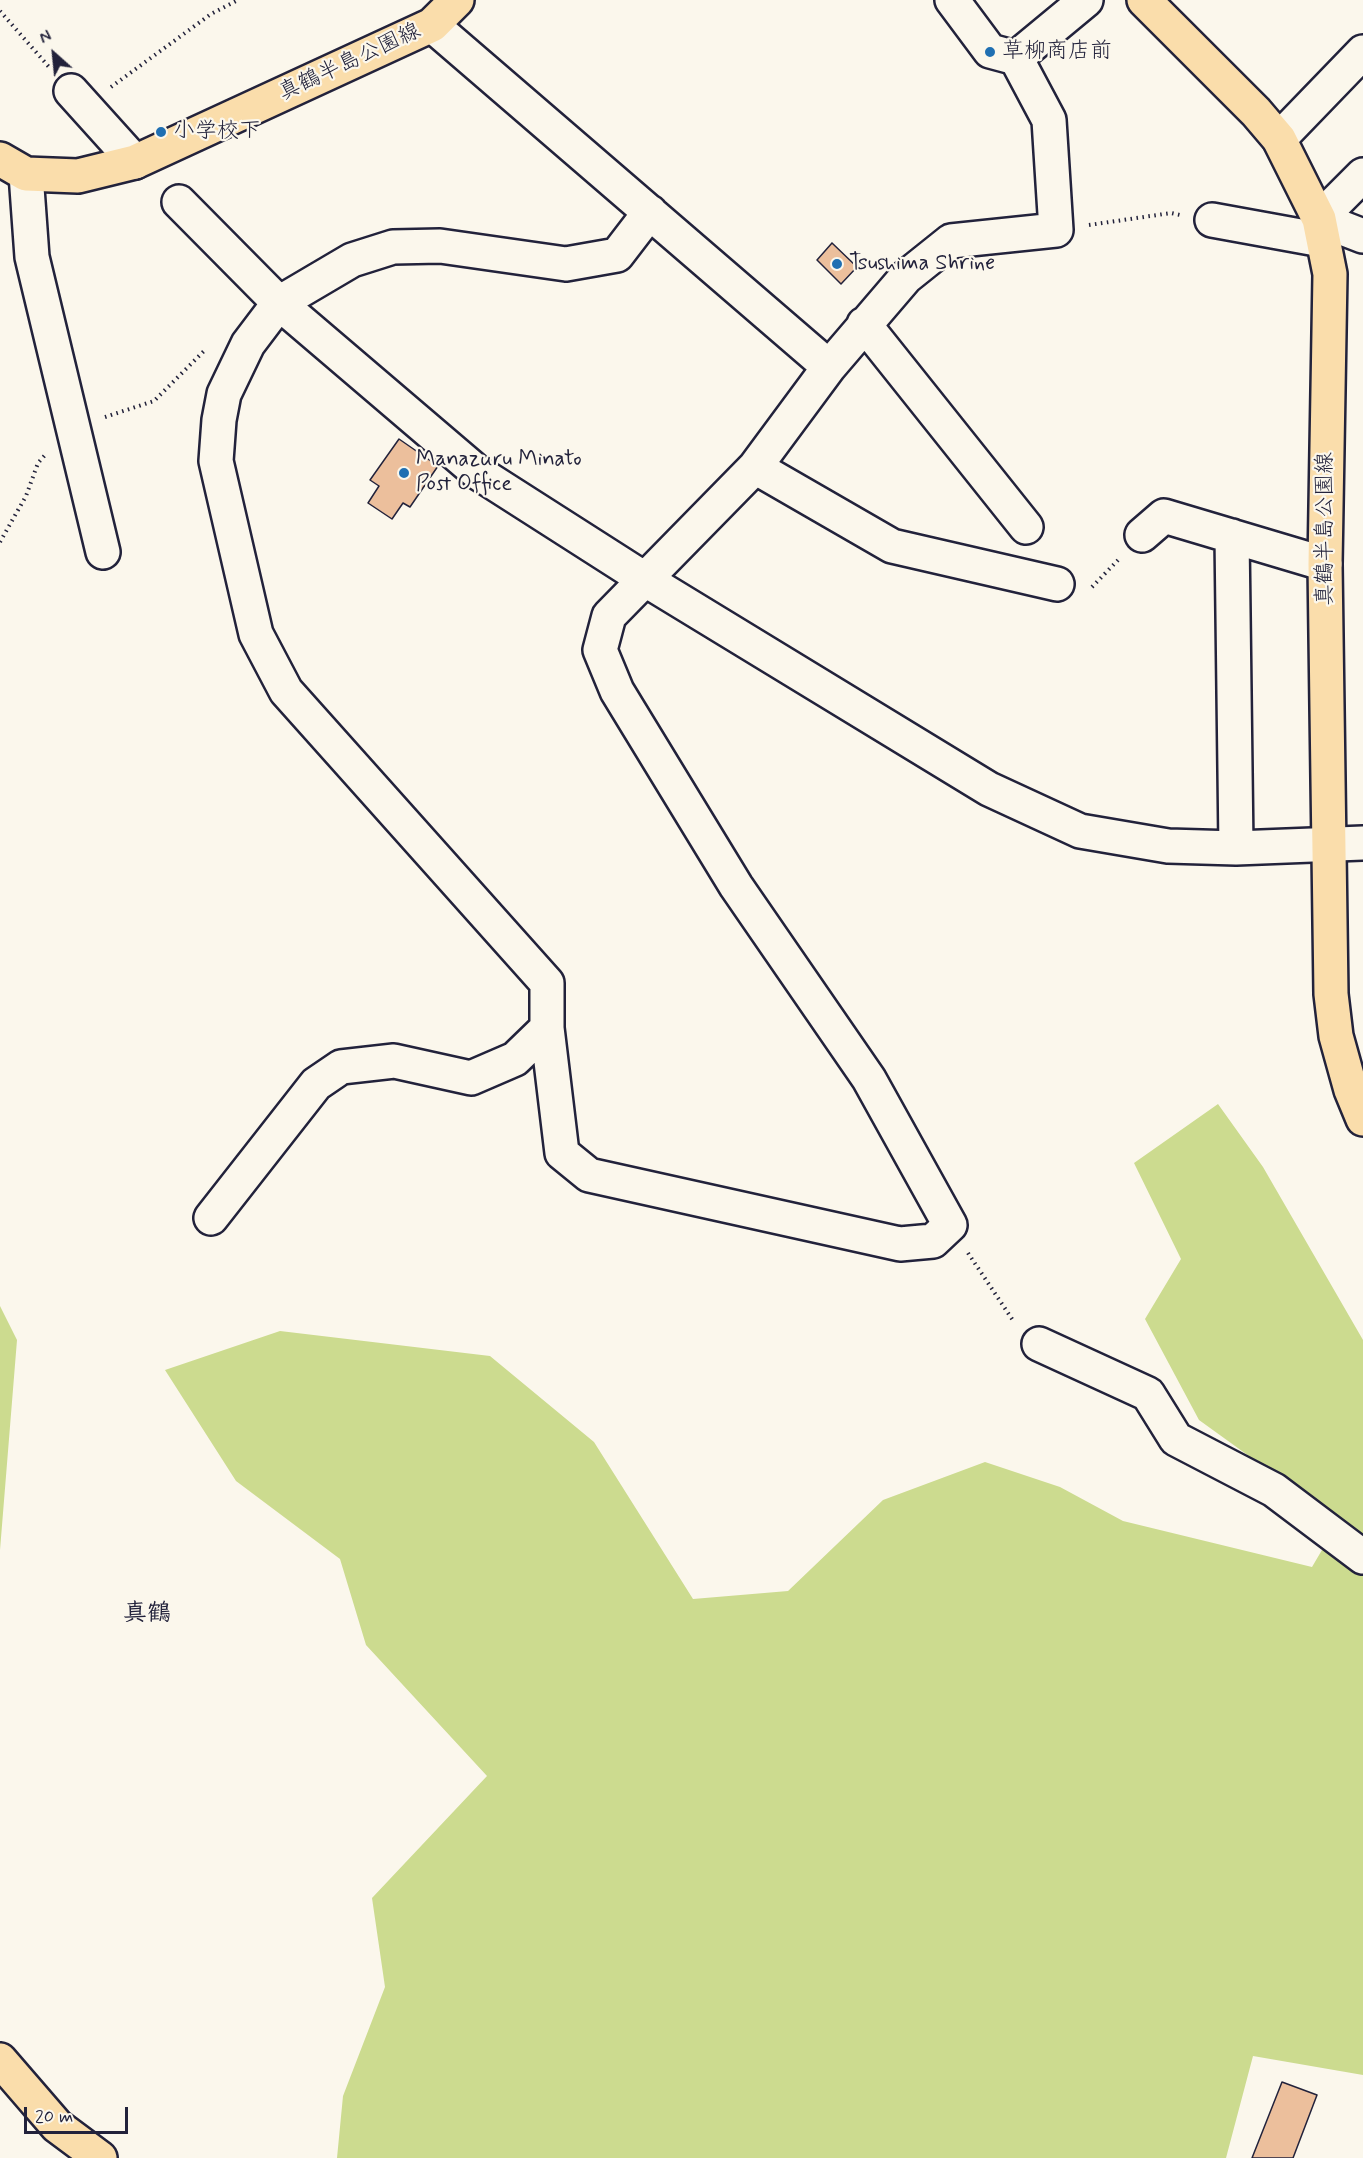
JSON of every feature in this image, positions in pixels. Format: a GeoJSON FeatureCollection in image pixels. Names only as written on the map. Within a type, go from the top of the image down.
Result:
{"type":"FeatureCollection","features":[{"type":"Feature","properties":{"kind":"main road","name":"真鶴半島公園線"},"geometry":{"type":"LineString","coordinates":[[13,166],[78,176],[135,162],[432,25],[457,0]]}},
{"type":"Feature","properties":{"kind":"main road","name":"真鶴半島公園線"},"geometry":{"type":"LineString","coordinates":[[1144,0],[1257,111],[1280,139],[1321,229],[1330,274],[1325,564],[1331,994],[1336,1036],[1351,1090],[1363,1119]]}},
{"type":"Feature","properties":{"kind":"main road"},"geometry":{"type":"LineString","coordinates":[[0,2060],[57,2126],[100,2158]]}},
{"type":"Feature","properties":{"kind":"street"},"geometry":{"type":"LineString","coordinates":[[650,212],[616,255],[566,264],[440,246],[393,247],[352,260],[279,303],[248,344],[224,394],[218,431],[216,461],[256,634],[286,691],[547,983],[547,1028],[562,1153],[589,1175],[900,1244],[933,1241],[950,1225],[869,1079],[736,886],[617,690],[600,650],[609,616],[755,467],[828,367],[906,277],[951,241],[1056,230],[1048,120],[1016,58],[990,51],[952,0]]}},
{"type":"Feature","properties":{"kind":"street"},"geometry":{"type":"LineString","coordinates":[[1016,58],[1086,0]]}},
{"type":"Feature","properties":{"kind":"street"},"geometry":{"type":"LineString","coordinates":[[432,25],[828,367]]}},
{"type":"Feature","properties":{"kind":"street"},"geometry":{"type":"LineString","coordinates":[[1280,139],[1363,52]]}},
{"type":"Feature","properties":{"kind":"street"},"geometry":{"type":"LineString","coordinates":[[77,99],[135,162]]}},
{"type":"Feature","properties":{"kind":"street"},"geometry":{"type":"LineString","coordinates":[[13,166],[32,257],[103,552]]}},
{"type":"Feature","properties":{"kind":"street"},"geometry":{"type":"LineString","coordinates":[[1321,229],[1363,176]]}},
{"type":"Feature","properties":{"kind":"street"},"geometry":{"type":"LineString","coordinates":[[179,202],[279,303],[477,472],[646,580],[989,789],[1080,831],[1168,846],[1236,848],[1363,843]]}},
{"type":"Feature","properties":{"kind":"street"},"geometry":{"type":"LineString","coordinates":[[1212,220],[1321,229],[1363,236]]}},
{"type":"Feature","properties":{"kind":"street"},"geometry":{"type":"LineString","coordinates":[[864,324],[1026,527]]}},
{"type":"Feature","properties":{"kind":"street"},"geometry":{"type":"LineString","coordinates":[[755,467],[892,546],[1057,584]]}},
{"type":"Feature","properties":{"kind":"street"},"geometry":{"type":"LineString","coordinates":[[1142,534],[1164,516],[1325,564]]}},
{"type":"Feature","properties":{"kind":"street"},"geometry":{"type":"LineString","coordinates":[[1232,536],[1236,848]]}},
{"type":"Feature","properties":{"kind":"street"},"geometry":{"type":"LineString","coordinates":[[211,1218],[316,1084],[341,1067],[394,1061],[471,1078],[515,1059],[547,1028]]}},
{"type":"Feature","properties":{"kind":"street"},"geometry":{"type":"LineString","coordinates":[[1039,1344],[1148,1394],[1176,1439],[1274,1490],[1363,1557]]}},
{"type":"Feature","properties":{"kind":"path"},"geometry":{"type":"LineString","coordinates":[[0,11],[77,99],[238,0]]}},
{"type":"Feature","properties":{"kind":"path"},"geometry":{"type":"LineString","coordinates":[[1056,230],[1171,213],[1212,220]]}},
{"type":"Feature","properties":{"kind":"path"},"geometry":{"type":"LineString","coordinates":[[0,542],[26,496],[38,463],[72,427],[154,401],[209,346]]}},
{"type":"Feature","properties":{"kind":"path"},"geometry":{"type":"LineString","coordinates":[[950,1225],[1011,1320],[1039,1344]]}},
{"type":"Feature","properties":{"kind":"green space"},"geometry":{"type":"Polygon","coordinates":[[[1218,1104],[1263,1167],[1363,1340],[1363,2075],[1253,2056],[1226,2158],[337,2158],[343,2096],[385,1987],[372,1898],[487,1776],[366,1645],[340,1559],[236,1481],[165,1370],[280,1331],[490,1356],[594,1442],[693,1599],[788,1591],[883,1500],[985,1462],[1060,1487],[1123,1521],[1312,1567],[1339,1521],[1199,1420],[1145,1319],[1181,1259],[1134,1163],[1218,1104]]]}},
{"type":"Feature","properties":{"kind":"green space"},"geometry":{"type":"Polygon","coordinates":[[[0,1306],[17,1340],[0,1550],[0,1306]]]}},
{"type":"Feature","properties":{"kind":"building","name":"Tsushima Shrine"},"geometry":{"type":"Polygon","coordinates":[[[832,243],[857,267],[841,284],[817,260],[832,243]]]}},
{"type":"Feature","properties":{"kind":"building","name":"Manazuru Minato Post Office"},"geometry":{"type":"Polygon","coordinates":[[[399,439],[438,466],[410,507],[403,503],[392,519],[368,503],[379,486],[370,480],[399,439]]]}},
{"type":"Feature","properties":{"kind":"building"},"geometry":{"type":"Polygon","coordinates":[[[1282,2082],[1317,2095],[1293,2158],[1252,2158],[1282,2082]]]}},
{"type":"Feature","properties":{"kind":"place","name":"草柳商店前"},"geometry":{"type":"Point","coordinates":[990,52]}},
{"type":"Feature","properties":{"kind":"place","name":"小学校下"},"geometry":{"type":"Point","coordinates":[161,132]}},
{"type":"Feature","properties":{"kind":"place","name":"Tsushima Shrine"},"geometry":{"type":"Point","coordinates":[837,264]}},
{"type":"Feature","properties":{"kind":"place","name":"Manazuru Minato Post Office"},"geometry":{"type":"Point","coordinates":[404,473]}},
{"type":"Feature","properties":{"kind":"district","name":"真鶴"},"geometry":{"type":"Point","coordinates":[147,1615]}}]}
